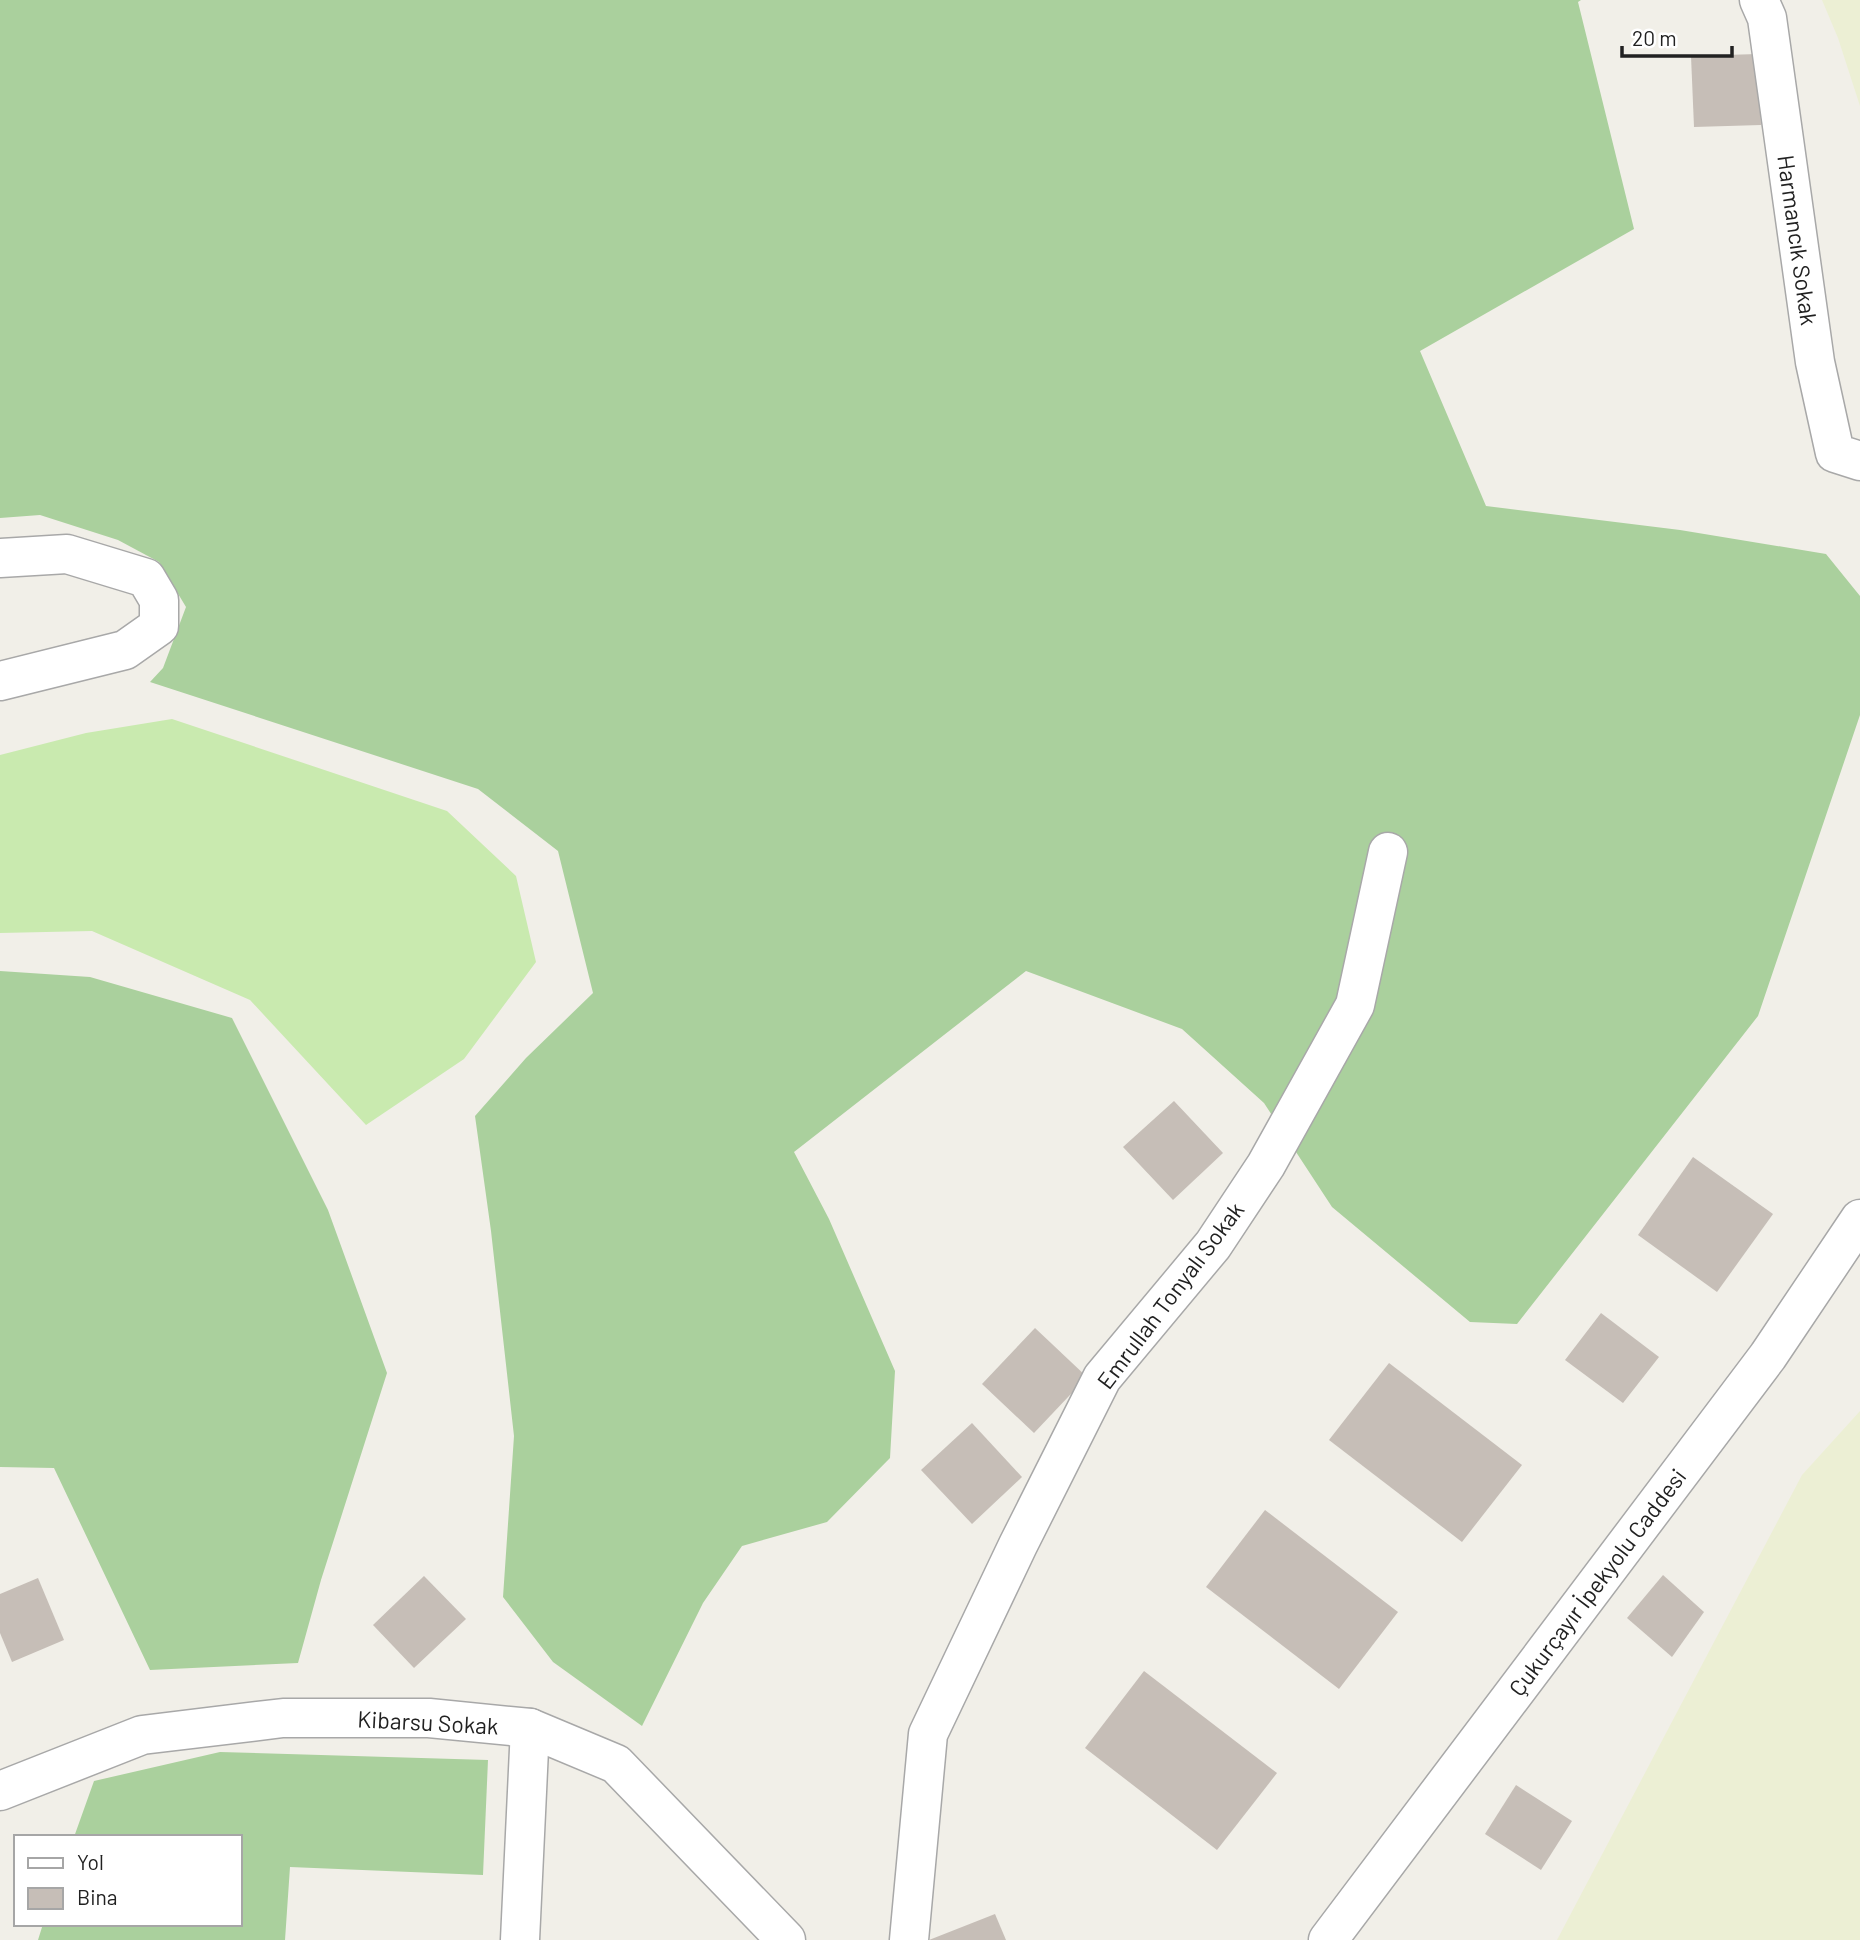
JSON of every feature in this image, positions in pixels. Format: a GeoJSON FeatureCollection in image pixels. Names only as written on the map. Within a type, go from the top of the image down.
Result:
{"type":"FeatureCollection","features":[{"type":"Feature","properties":{"kind":"street","name":"Harmancık Sokak"},"geometry":{"type":"LineString","coordinates":[[1759,0],[1767,19],[1815,362],[1835,453],[1860,461]]}},
{"type":"Feature","properties":{"kind":"street"},"geometry":{"type":"LineString","coordinates":[[0,558],[67,554],[146,578],[159,600],[159,626],[125,650],[0,681]]}},
{"type":"Feature","properties":{"kind":"street","name":"Emrullah Tonyalı Sokak"},"geometry":{"type":"LineString","coordinates":[[909,1940],[928,1734],[1018,1545],[1102,1378],[1213,1245],[1266,1165],[1355,1005],[1388,852]]}},
{"type":"Feature","properties":{"kind":"street","name":"Çukurçayır İpekyolu Caddesi"},"geometry":{"type":"LineString","coordinates":[[1328,1940],[1768,1356],[1860,1219]]}},
{"type":"Feature","properties":{"kind":"street","name":"Kibarsu Sokak"},"geometry":{"type":"LineString","coordinates":[[0,1791],[142,1735],[258,1721],[284,1718],[429,1718],[530,1728],[616,1764],[786,1940]]}},
{"type":"Feature","properties":{"kind":"street"},"geometry":{"type":"LineString","coordinates":[[520,1940],[530,1728]]}},
{"type":"Feature","properties":{"kind":"green space"},"geometry":{"type":"Polygon","coordinates":[[[0,0],[1581,0],[1578,2],[1634,229],[1420,351],[1486,506],[1680,530],[1826,554],[1860,596],[1860,715],[1758,1016],[1517,1324],[1470,1322],[1332,1207],[1264,1103],[1182,1029],[1026,971],[794,1152],[829,1219],[895,1371],[890,1458],[827,1522],[742,1546],[703,1603],[642,1726],[553,1662],[503,1597],[514,1436],[475,1116],[526,1058],[593,993],[558,851],[478,789],[150,682],[163,668],[186,607],[159,562],[118,540],[40,515],[0,518],[0,0]]]}},
{"type":"Feature","properties":{"kind":"green space"},"geometry":{"type":"Polygon","coordinates":[[[1822,0],[1860,0],[1860,106],[1838,38],[1822,0]]]}},
{"type":"Feature","properties":{"kind":"green space"},"geometry":{"type":"Polygon","coordinates":[[[172,719],[447,811],[516,876],[536,962],[464,1059],[366,1125],[250,1000],[92,931],[0,933],[0,755],[86,733],[172,719]]]}},
{"type":"Feature","properties":{"kind":"green space"},"geometry":{"type":"Polygon","coordinates":[[[0,971],[90,977],[232,1018],[328,1210],[387,1373],[321,1580],[298,1663],[150,1670],[54,1468],[0,1467],[0,971]]]}},
{"type":"Feature","properties":{"kind":"green space"},"geometry":{"type":"Polygon","coordinates":[[[1860,1411],[1860,1940],[1557,1940],[1802,1475],[1860,1411]]]}},
{"type":"Feature","properties":{"kind":"green space"},"geometry":{"type":"Polygon","coordinates":[[[220,1752],[488,1760],[483,1875],[290,1867],[285,1940],[38,1940],[42,1926],[242,1926],[242,1835],[75,1835],[94,1781],[220,1752]]]}},
{"type":"Feature","properties":{"kind":"building"},"geometry":{"type":"Polygon","coordinates":[[[1758,54],[1761,125],[1694,127],[1691,56],[1758,54]]]}},
{"type":"Feature","properties":{"kind":"building"},"geometry":{"type":"Polygon","coordinates":[[[1174,1101],[1223,1153],[1173,1200],[1123,1147],[1174,1101]]]}},
{"type":"Feature","properties":{"kind":"building"},"geometry":{"type":"Polygon","coordinates":[[[1693,1157],[1773,1214],[1717,1292],[1638,1235],[1693,1157]]]}},
{"type":"Feature","properties":{"kind":"building"},"geometry":{"type":"Polygon","coordinates":[[[1601,1313],[1659,1357],[1623,1403],[1565,1360],[1601,1313]]]}},
{"type":"Feature","properties":{"kind":"building"},"geometry":{"type":"Polygon","coordinates":[[[1035,1328],[1087,1377],[1034,1433],[982,1384],[1035,1328]]]}},
{"type":"Feature","properties":{"kind":"building"},"geometry":{"type":"Polygon","coordinates":[[[1389,1363],[1522,1465],[1462,1542],[1329,1440],[1389,1363]]]}},
{"type":"Feature","properties":{"kind":"building"},"geometry":{"type":"Polygon","coordinates":[[[972,1423],[1022,1477],[972,1524],[921,1470],[972,1423]]]}},
{"type":"Feature","properties":{"kind":"building"},"geometry":{"type":"Polygon","coordinates":[[[1265,1510],[1398,1612],[1339,1689],[1206,1587],[1265,1510]]]}},
{"type":"Feature","properties":{"kind":"building"},"geometry":{"type":"Polygon","coordinates":[[[1663,1575],[1704,1612],[1672,1657],[1627,1618],[1663,1575]]]}},
{"type":"Feature","properties":{"kind":"building"},"geometry":{"type":"Polygon","coordinates":[[[424,1576],[466,1619],[414,1668],[373,1625],[424,1576]]]}},
{"type":"Feature","properties":{"kind":"building"},"geometry":{"type":"Polygon","coordinates":[[[38,1578],[64,1640],[12,1662],[0,1633],[0,1594],[38,1578]]]}},
{"type":"Feature","properties":{"kind":"building"},"geometry":{"type":"Polygon","coordinates":[[[1144,1671],[1277,1773],[1217,1850],[1085,1748],[1144,1671]]]}},
{"type":"Feature","properties":{"kind":"building"},"geometry":{"type":"Polygon","coordinates":[[[1516,1785],[1572,1821],[1541,1870],[1485,1834],[1516,1785]]]}},
{"type":"Feature","properties":{"kind":"building"},"geometry":{"type":"Polygon","coordinates":[[[995,1914],[1006,1940],[929,1940],[995,1914]]]}}]}
